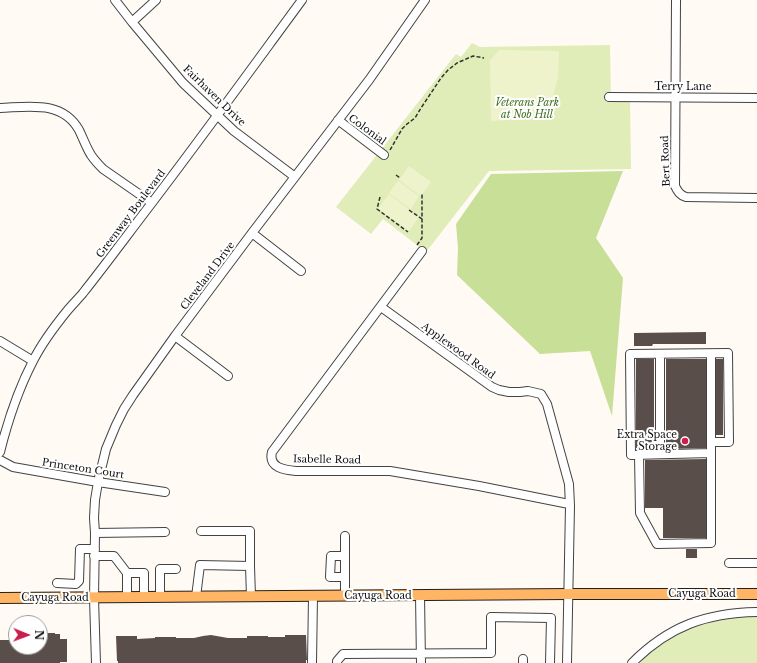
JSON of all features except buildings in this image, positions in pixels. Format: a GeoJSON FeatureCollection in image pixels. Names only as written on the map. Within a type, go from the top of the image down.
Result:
{"type":"FeatureCollection","features":[{"type":"Feature","properties":{"kind":"main road","name":"Cayuga Road"},"geometry":{"type":"LineString","coordinates":[[0,598],[757,594]]}},
{"type":"Feature","properties":{"kind":"street","name":"Fairhaven Drive"},"geometry":{"type":"LineString","coordinates":[[115,0],[183,83],[234,131],[295,177]]}},
{"type":"Feature","properties":{"kind":"street"},"geometry":{"type":"LineString","coordinates":[[132,22],[156,0]]}},
{"type":"Feature","properties":{"kind":"street","name":"Greenway Boulevard"},"geometry":{"type":"LineString","coordinates":[[0,452],[12,409],[22,384],[33,361],[55,325],[82,295],[152,203],[302,0]]}},
{"type":"Feature","properties":{"kind":"street","name":"Cleveland Drive"},"geometry":{"type":"LineString","coordinates":[[96,663],[94,598],[95,500],[106,448],[124,409],[175,336],[369,80],[425,0]]}},
{"type":"Feature","properties":{"kind":"street"},"geometry":{"type":"LineString","coordinates":[[675,97],[676,0]]}},
{"type":"Feature","properties":{"kind":"street","name":"Terry Lane"},"geometry":{"type":"LineString","coordinates":[[609,97],[757,98]]}},
{"type":"Feature","properties":{"kind":"street","name":"Bert Road"},"geometry":{"type":"LineString","coordinates":[[675,97],[675,186],[681,195],[686,197],[757,198]]}},
{"type":"Feature","properties":{"kind":"street"},"geometry":{"type":"LineString","coordinates":[[0,108],[46,108],[63,113],[71,119],[78,129],[91,155],[103,170],[152,203]]}},
{"type":"Feature","properties":{"kind":"street","name":"Colonial"},"geometry":{"type":"LineString","coordinates":[[338,120],[387,153]]}},
{"type":"Feature","properties":{"kind":"street"},"geometry":{"type":"LineString","coordinates":[[252,233],[302,271]]}},
{"type":"Feature","properties":{"kind":"street","name":"Isabelle Road"},"geometry":{"type":"LineString","coordinates":[[420,248],[380,307],[272,452],[272,461],[278,467],[296,471],[390,471],[479,486],[570,504]]}},
{"type":"Feature","properties":{"kind":"street","name":"Applewood Road"},"geometry":{"type":"LineString","coordinates":[[380,307],[492,387],[509,392],[528,391],[541,394],[547,404],[569,484],[570,506],[567,663]]}},
{"type":"Feature","properties":{"kind":"street"},"geometry":{"type":"LineString","coordinates":[[175,336],[228,376]]}},
{"type":"Feature","properties":{"kind":"street"},"geometry":{"type":"LineString","coordinates":[[0,341],[33,361]]}},
{"type":"Feature","properties":{"kind":"street"},"geometry":{"type":"LineString","coordinates":[[711,442],[729,442],[728,354],[630,354],[631,455],[711,453]]}},
{"type":"Feature","properties":{"kind":"street"},"geometry":{"type":"LineString","coordinates":[[660,354],[660,454]]}},
{"type":"Feature","properties":{"kind":"street"},"geometry":{"type":"LineString","coordinates":[[639,455],[640,513],[657,544],[711,543],[711,354]]}},
{"type":"Feature","properties":{"kind":"street","name":"Princeton Court"},"geometry":{"type":"LineString","coordinates":[[0,460],[13,467],[165,492]]}},
{"type":"Feature","properties":{"kind":"street"},"geometry":{"type":"LineString","coordinates":[[201,531],[250,531],[250,597]]}},
{"type":"Feature","properties":{"kind":"street"},"geometry":{"type":"LineString","coordinates":[[95,533],[165,532]]}},
{"type":"Feature","properties":{"kind":"street"},"geometry":{"type":"LineString","coordinates":[[344,596],[345,536]]}},
{"type":"Feature","properties":{"kind":"street"},"geometry":{"type":"LineString","coordinates":[[65,598],[61,583],[76,584],[79,581],[80,549],[114,556],[127,573],[127,598]]}},
{"type":"Feature","properties":{"kind":"street"},"geometry":{"type":"LineString","coordinates":[[344,577],[330,577],[331,556],[345,556]]}},
{"type":"Feature","properties":{"kind":"street"},"geometry":{"type":"LineString","coordinates":[[729,563],[757,563]]}},
{"type":"Feature","properties":{"kind":"street"},"geometry":{"type":"LineString","coordinates":[[196,597],[200,565],[250,566]]}},
{"type":"Feature","properties":{"kind":"street"},"geometry":{"type":"LineString","coordinates":[[160,597],[160,569],[176,569]]}},
{"type":"Feature","properties":{"kind":"street"},"geometry":{"type":"LineString","coordinates":[[127,573],[144,573],[144,597]]}},
{"type":"Feature","properties":{"kind":"street"},"geometry":{"type":"LineString","coordinates":[[420,595],[421,663]]}},
{"type":"Feature","properties":{"kind":"street"},"geometry":{"type":"LineString","coordinates":[[312,663],[313,596]]}},
{"type":"Feature","properties":{"kind":"street"},"geometry":{"type":"LineString","coordinates":[[632,663],[650,646],[671,633],[699,620],[717,615],[739,612],[757,612]]}},
{"type":"Feature","properties":{"kind":"street"},"geometry":{"type":"LineString","coordinates":[[337,663],[343,654],[491,653],[491,617],[551,618],[550,663]]}},
{"type":"Feature","properties":{"kind":"path"},"geometry":{"type":"LineString","coordinates":[[387,153],[402,129],[415,118],[441,78],[448,70],[457,63],[473,56],[484,58]]}},
{"type":"Feature","properties":{"kind":"path"},"geometry":{"type":"LineString","coordinates":[[396,175],[400,178]]}},
{"type":"Feature","properties":{"kind":"path"},"geometry":{"type":"LineString","coordinates":[[420,248],[422,238],[422,194]]}},
{"type":"Feature","properties":{"kind":"path"},"geometry":{"type":"LineString","coordinates":[[380,198],[377,209],[408,232]]}},
{"type":"Feature","properties":{"kind":"path"},"geometry":{"type":"LineString","coordinates":[[409,210],[422,219]]}},
{"type":"Feature","properties":{"kind":"green space","name":"Veterans Park at Nob Hill"},"geometry":{"type":"Polygon","coordinates":[[[472,43],[480,47],[610,45],[611,100],[630,100],[631,169],[489,171],[426,252],[383,219],[371,234],[336,207],[456,54],[461,57],[472,43]]]}},
{"type":"Feature","properties":{"kind":"green space"},"geometry":{"type":"Polygon","coordinates":[[[499,50],[559,51],[558,78],[550,105],[527,119],[491,121],[490,61],[499,50]]]}},
{"type":"Feature","properties":{"kind":"green space"},"geometry":{"type":"Polygon","coordinates":[[[409,166],[431,182],[421,196],[399,180],[409,166]]]}},
{"type":"Feature","properties":{"kind":"green space"},"geometry":{"type":"Polygon","coordinates":[[[623,171],[596,238],[623,278],[612,416],[590,351],[540,354],[457,275],[458,248],[456,224],[491,174],[623,171]]]}},
{"type":"Feature","properties":{"kind":"green space"},"geometry":{"type":"Polygon","coordinates":[[[398,181],[419,196],[411,209],[389,193],[398,181]]]}},
{"type":"Feature","properties":{"kind":"green space"},"geometry":{"type":"Polygon","coordinates":[[[389,194],[419,217],[409,231],[378,209],[389,194]]]}},
{"type":"Feature","properties":{"kind":"green space"},"geometry":{"type":"Polygon","coordinates":[[[757,616],[757,663],[639,663],[665,642],[693,628],[708,623],[740,617],[757,616]]]}},
{"type":"Feature","properties":{"kind":"place","name":"Extra Space Storage"},"geometry":{"type":"Point","coordinates":[685,441]}}]}
